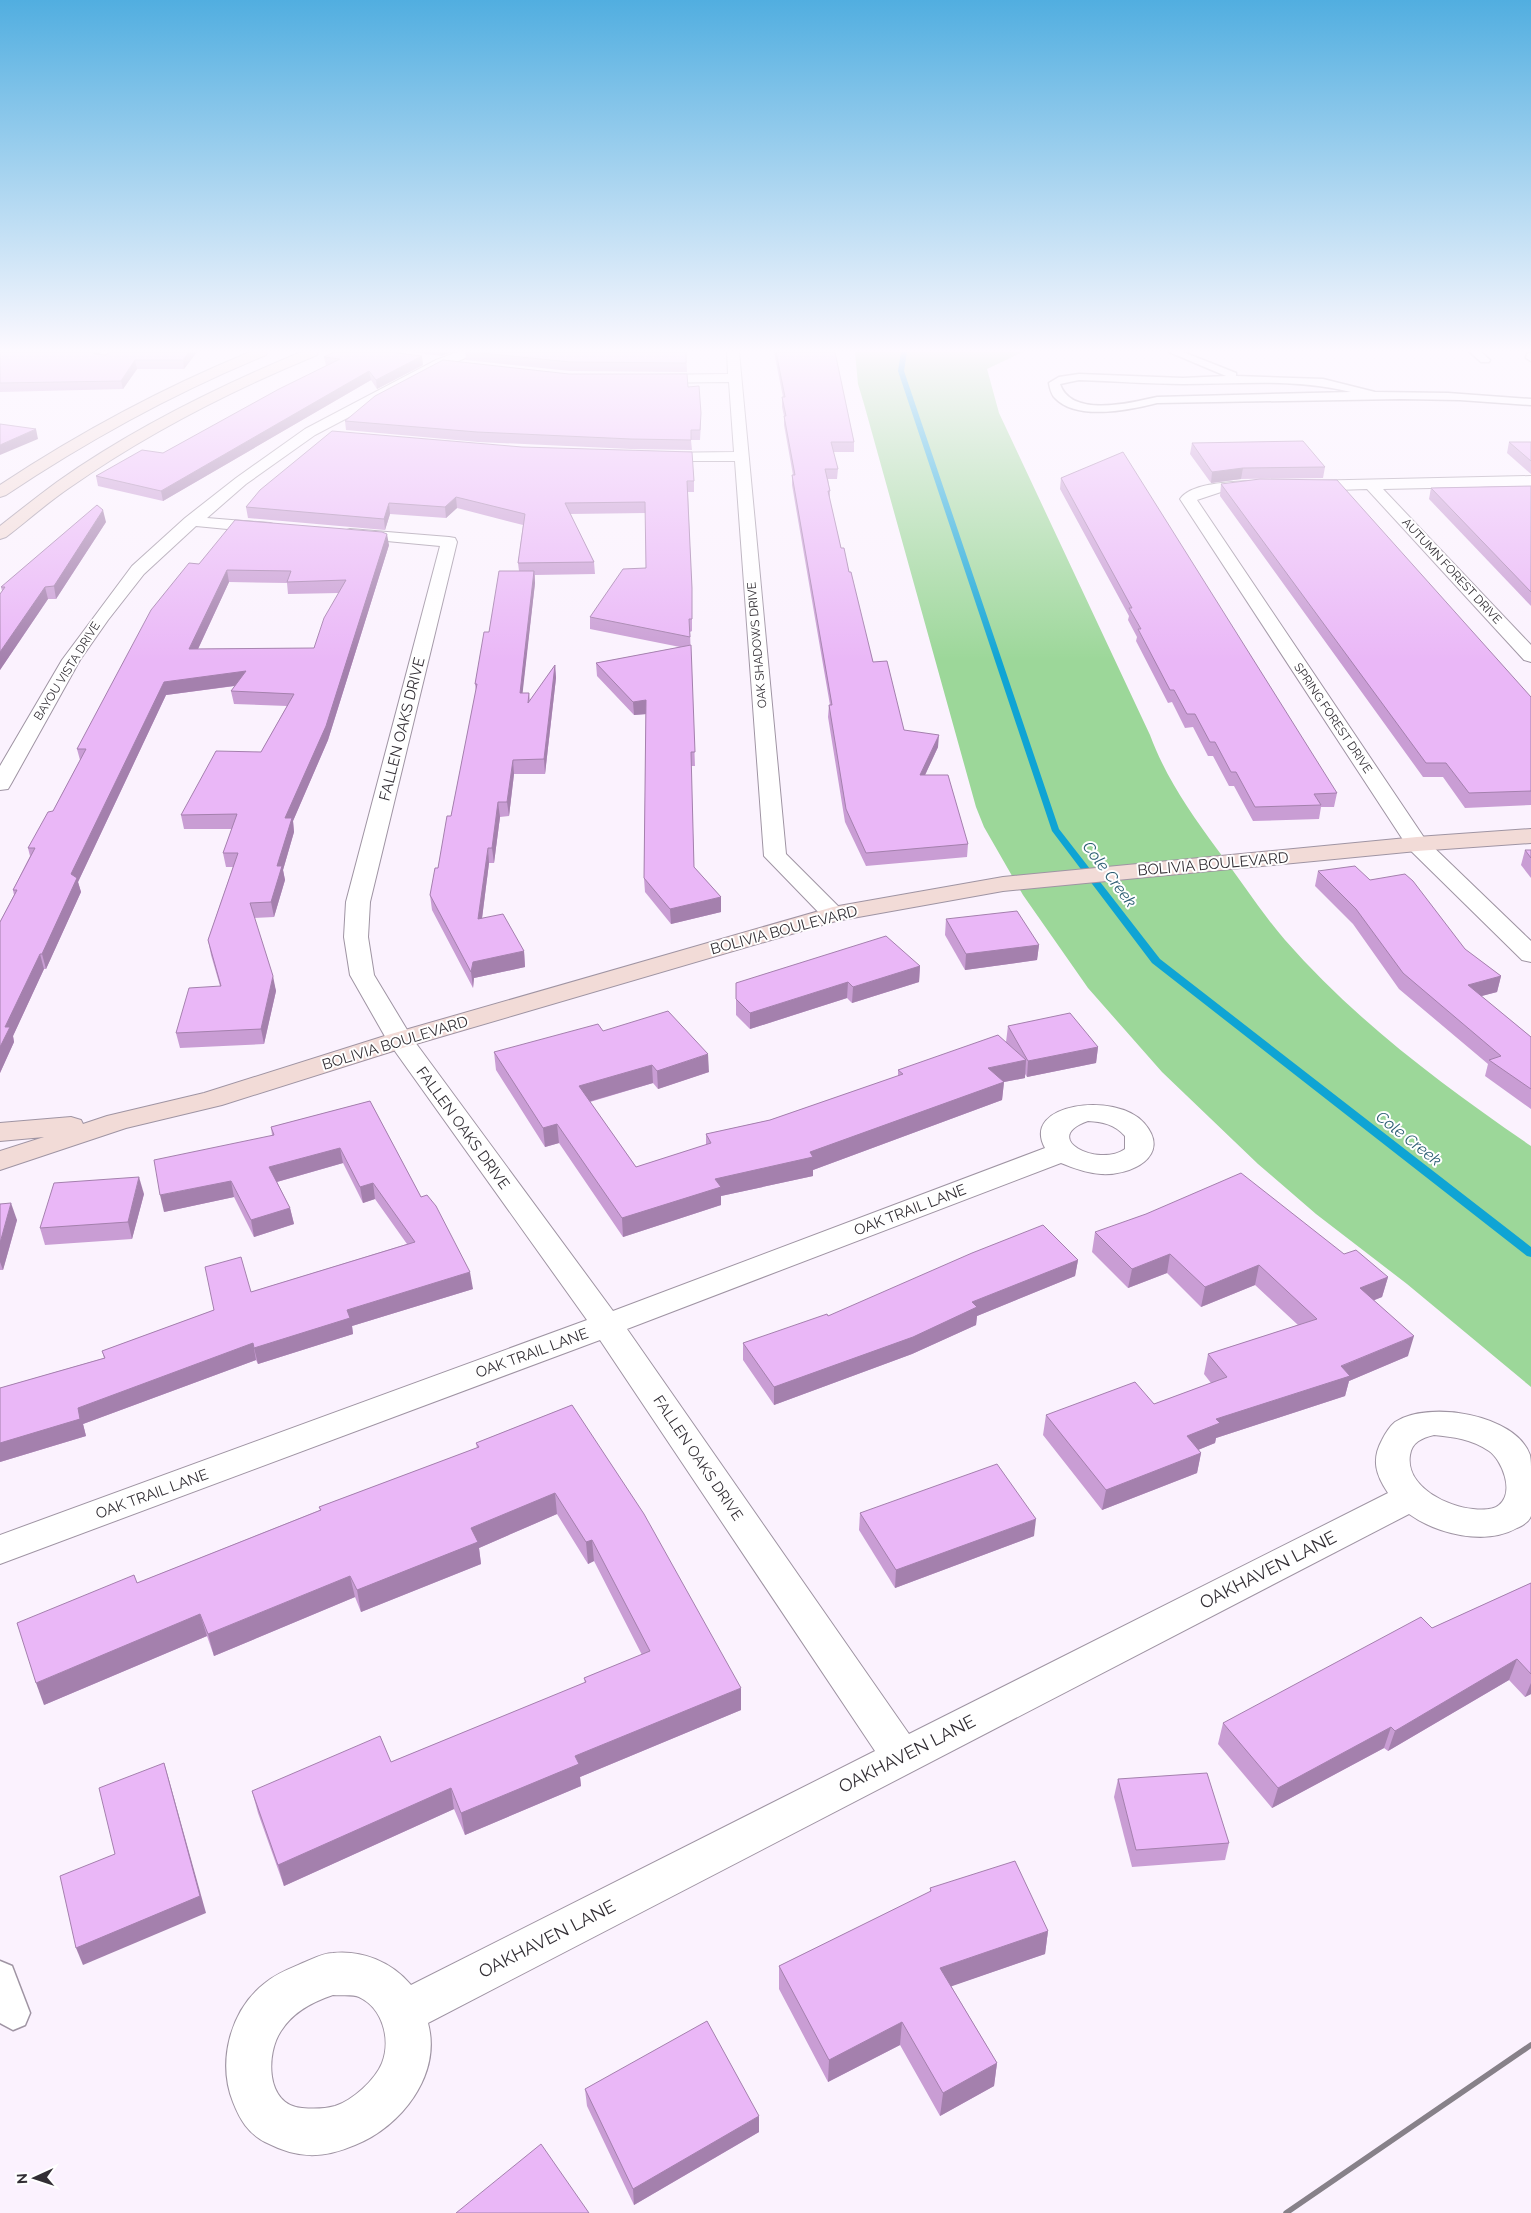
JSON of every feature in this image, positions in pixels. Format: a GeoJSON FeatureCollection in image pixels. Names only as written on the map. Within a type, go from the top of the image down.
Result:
{"type":"FeatureCollection","features":[{"type":"Feature","properties":{"kind":"main road"},"geometry":{"type":"LineString","coordinates":[[0,492],[56,455]]}},
{"type":"Feature","properties":{"kind":"main road"},"geometry":{"type":"LineString","coordinates":[[0,534],[63,485],[110,455]]}},
{"type":"Feature","properties":{"kind":"main road"},"geometry":{"type":"LineString","coordinates":[[15,481],[63,485]]}},
{"type":"Feature","properties":{"kind":"main road","name":"BOLIVIA BOULEVARD"},"geometry":{"type":"LineString","coordinates":[[0,1161],[117,1122],[212,1099],[400,1040],[833,914],[1003,884],[1417,844],[1531,836]]}},
{"type":"Feature","properties":{"kind":"main road","name":"BOLIVIA BOULEVARD"},"geometry":{"type":"LineString","coordinates":[[0,1132],[117,1122]]}},
{"type":"Feature","properties":{"kind":"street","name":"BAYOU VISTA DRIVE"},"geometry":{"type":"LineString","coordinates":[[0,784],[71,660],[138,570],[191,521],[241,480],[277,455]]}},
{"type":"Feature","properties":{"kind":"street"},"geometry":{"type":"LineString","coordinates":[[639,457],[741,456]]}},
{"type":"Feature","properties":{"kind":"street","name":"OAK SHADOWS DRIVE"},"geometry":{"type":"LineString","coordinates":[[741,456],[776,856],[833,914]]}},
{"type":"Feature","properties":{"kind":"street"},"geometry":{"type":"LineString","coordinates":[[1288,486],[1372,486],[1531,481]]}},
{"type":"Feature","properties":{"kind":"street","name":"SPRING FOREST DRIVE"},"geometry":{"type":"LineString","coordinates":[[1269,486],[1232,486],[1196,493],[1188,499],[1417,844],[1531,955]]}},
{"type":"Feature","properties":{"kind":"street","name":"AUTUMN FOREST DRIVE"},"geometry":{"type":"LineString","coordinates":[[1372,486],[1531,656]]}},
{"type":"Feature","properties":{"kind":"street"},"geometry":{"type":"LineString","coordinates":[[191,521],[291,529]]}},
{"type":"Feature","properties":{"kind":"street","name":"FALLEN OAKS DRIVE"},"geometry":{"type":"LineString","coordinates":[[330,532],[450,542],[358,902],[356,937],[362,975],[400,1040],[607,1325],[902,1757]]}},
{"type":"Feature","properties":{"kind":"street","name":"OAK TRAIL LANE"},"geometry":{"type":"LineString","coordinates":[[0,1550],[607,1325],[1062,1152]]}},
{"type":"Feature","properties":{"kind":"street","name":"OAKHAVEN LANE"},"geometry":{"type":"LineString","coordinates":[[404,2012],[1411,1497]]}},
{"type":"Feature","properties":{"kind":"lane"},"geometry":{"type":"LineString","coordinates":[[0,1978],[13,2014]]}},
{"type":"Feature","properties":{"kind":"green space"},"geometry":{"type":"Polygon","coordinates":[[[878,455],[1019,455],[1163,766],[1188,808],[1276,929],[1312,970],[1371,1025],[1433,1075],[1531,1146],[1531,1387],[1407,1284],[1316,1214],[1258,1164],[1162,1072],[1088,988],[1023,895],[984,827],[976,807],[878,455]]]}},
{"type":"Feature","properties":{"kind":"building"},"geometry":{"type":"Polygon","coordinates":[[[133,455],[223,455],[161,491],[96,476],[133,455]]]}},
{"type":"Feature","properties":{"kind":"building"},"geometry":{"type":"Polygon","coordinates":[[[302,455],[692,455],[694,481],[687,481],[692,588],[692,619],[689,619],[690,637],[590,617],[623,569],[646,568],[645,502],[565,503],[594,562],[518,563],[525,514],[456,497],[445,507],[389,503],[384,519],[246,507],[260,490],[302,455]]]}},
{"type":"Feature","properties":{"kind":"building"},"geometry":{"type":"Polygon","coordinates":[[[791,455],[834,455],[838,469],[825,469],[830,491],[828,491],[841,548],[844,548],[849,572],[851,572],[873,662],[887,661],[904,730],[939,735],[920,775],[948,775],[968,844],[866,853],[846,809],[829,705],[832,705],[792,475],[795,475],[791,455]]]}},
{"type":"Feature","properties":{"kind":"building"},"geometry":{"type":"Polygon","coordinates":[[[1115,455],[1125,455],[1337,793],[1314,794],[1321,805],[1255,807],[1236,772],[1231,772],[1215,742],[1210,742],[1195,714],[1187,714],[1174,690],[1170,690],[1138,629],[1141,629],[1129,608],[1132,608],[1061,478],[1115,455]]]}},
{"type":"Feature","properties":{"kind":"building"},"geometry":{"type":"Polygon","coordinates":[[[1200,455],[1315,455],[1325,467],[1243,468],[1212,472],[1200,455]]]}},
{"type":"Feature","properties":{"kind":"building"},"geometry":{"type":"Polygon","coordinates":[[[1524,455],[1531,455],[1531,461],[1524,455]]]}},
{"type":"Feature","properties":{"kind":"building"},"geometry":{"type":"Polygon","coordinates":[[[1260,479],[1337,480],[1531,697],[1531,791],[1469,793],[1446,763],[1426,763],[1221,484],[1260,479]]]}},
{"type":"Feature","properties":{"kind":"building"},"geometry":{"type":"Polygon","coordinates":[[[1531,486],[1531,592],[1431,488],[1531,486]]]}},
{"type":"Feature","properties":{"kind":"building"},"geometry":{"type":"Polygon","coordinates":[[[97,505],[103,510],[54,586],[45,587],[0,652],[0,594],[5,587],[1,587],[97,505]]]}},
{"type":"Feature","properties":{"kind":"building"},"geometry":{"type":"Polygon","coordinates":[[[235,520],[382,532],[387,534],[326,726],[285,818],[292,818],[277,866],[282,866],[271,902],[250,903],[273,976],[261,1029],[176,1033],[189,988],[221,986],[208,940],[238,853],[223,853],[237,814],[181,815],[216,751],[261,752],[294,694],[231,691],[246,671],[164,682],[71,874],[77,878],[42,954],[40,954],[5,1027],[10,1027],[0,1047],[0,922],[17,890],[13,890],[35,848],[28,848],[48,812],[53,811],[86,749],[77,749],[151,610],[189,563],[199,564],[235,520]],[[227,570],[189,649],[314,648],[324,618],[346,580],[287,582],[291,571],[227,570]]]}},
{"type":"Feature","properties":{"kind":"building"},"geometry":{"type":"Polygon","coordinates":[[[499,571],[534,571],[520,693],[529,693],[528,703],[555,665],[544,759],[513,760],[507,802],[498,802],[492,848],[488,848],[478,919],[503,914],[524,951],[473,962],[471,972],[430,895],[435,868],[438,868],[447,816],[451,816],[477,684],[475,684],[484,632],[489,632],[499,571]]]}},
{"type":"Feature","properties":{"kind":"building"},"geometry":{"type":"Polygon","coordinates":[[[691,645],[695,752],[691,752],[694,867],[721,897],[670,909],[644,878],[646,700],[633,702],[596,663],[691,645]]]}},
{"type":"Feature","properties":{"kind":"building"},"geometry":{"type":"Polygon","coordinates":[[[1525,850],[1531,850],[1531,858],[1525,850]]]}},
{"type":"Feature","properties":{"kind":"building"},"geometry":{"type":"Polygon","coordinates":[[[1355,866],[1370,880],[1405,874],[1413,881],[1465,949],[1501,976],[1468,985],[1531,1037],[1531,1089],[1489,1060],[1501,1056],[1403,973],[1356,909],[1318,871],[1355,866]]]}},
{"type":"Feature","properties":{"kind":"building"},"geometry":{"type":"Polygon","coordinates":[[[1017,911],[1039,945],[966,954],[946,919],[1017,911]]]}},
{"type":"Feature","properties":{"kind":"building"},"geometry":{"type":"Polygon","coordinates":[[[886,936],[920,966],[853,987],[848,982],[750,1013],[736,999],[736,983],[886,936]]]}},
{"type":"Feature","properties":{"kind":"building"},"geometry":{"type":"Polygon","coordinates":[[[668,1011],[708,1054],[657,1071],[652,1065],[579,1086],[636,1167],[711,1143],[706,1134],[770,1120],[903,1074],[898,1070],[998,1035],[1026,1060],[988,1068],[1004,1082],[810,1152],[813,1157],[715,1179],[721,1187],[622,1218],[557,1124],[543,1128],[494,1052],[598,1024],[603,1031],[668,1011]]]}},
{"type":"Feature","properties":{"kind":"building"},"geometry":{"type":"Polygon","coordinates":[[[1070,1013],[1098,1047],[1028,1061],[1008,1026],[1070,1013]]]}},
{"type":"Feature","properties":{"kind":"building"},"geometry":{"type":"Polygon","coordinates":[[[370,1101],[421,1197],[427,1195],[436,1206],[470,1272],[347,1310],[350,1318],[254,1348],[253,1343],[78,1408],[80,1419],[0,1443],[0,1388],[105,1358],[102,1351],[214,1310],[205,1267],[241,1257],[251,1292],[415,1242],[373,1183],[360,1187],[340,1148],[269,1167],[290,1208],[251,1220],[231,1181],[160,1195],[154,1160],[274,1135],[271,1127],[370,1101]]]}},
{"type":"Feature","properties":{"kind":"building"},"geometry":{"type":"Polygon","coordinates":[[[1241,1173],[1344,1254],[1356,1250],[1388,1277],[1360,1288],[1414,1336],[1341,1366],[1350,1376],[1216,1419],[1220,1423],[1187,1436],[1201,1453],[1106,1490],[1046,1415],[1135,1382],[1154,1404],[1227,1377],[1208,1354],[1317,1319],[1259,1265],[1205,1287],[1170,1254],[1132,1269],[1095,1232],[1146,1214],[1241,1173]]]}},
{"type":"Feature","properties":{"kind":"building"},"geometry":{"type":"Polygon","coordinates":[[[139,1177],[128,1222],[40,1228],[54,1183],[139,1177]]]}},
{"type":"Feature","properties":{"kind":"building"},"geometry":{"type":"Polygon","coordinates":[[[11,1203],[0,1243],[0,1204],[11,1203]]]}},
{"type":"Feature","properties":{"kind":"building"},"geometry":{"type":"Polygon","coordinates":[[[1043,1225],[1078,1260],[972,1302],[977,1307],[913,1337],[774,1387],[743,1343],[827,1314],[828,1316],[972,1253],[1043,1225]]]}},
{"type":"Feature","properties":{"kind":"building"},"geometry":{"type":"Polygon","coordinates":[[[572,1405],[644,1514],[741,1688],[575,1756],[579,1764],[461,1813],[451,1788],[278,1865],[252,1791],[380,1736],[391,1762],[586,1682],[584,1678],[650,1651],[592,1540],[586,1542],[555,1493],[471,1528],[478,1542],[357,1590],[350,1576],[208,1634],[200,1614],[36,1683],[17,1623],[134,1575],[137,1583],[321,1510],[319,1507],[479,1447],[476,1443],[572,1405]]]}},
{"type":"Feature","properties":{"kind":"building"},"geometry":{"type":"Polygon","coordinates":[[[997,1464],[1036,1519],[896,1570],[860,1513],[997,1464]]]}},
{"type":"Feature","properties":{"kind":"building"},"geometry":{"type":"Polygon","coordinates":[[[1531,1583],[1531,1674],[1517,1659],[1395,1731],[1391,1727],[1278,1788],[1223,1723],[1421,1617],[1432,1628],[1531,1583]]]}},
{"type":"Feature","properties":{"kind":"building"},"geometry":{"type":"Polygon","coordinates":[[[164,1763],[200,1896],[76,1948],[60,1876],[115,1854],[99,1788],[164,1763]]]}},
{"type":"Feature","properties":{"kind":"building"},"geometry":{"type":"Polygon","coordinates":[[[1207,1773],[1229,1843],[1136,1850],[1118,1779],[1207,1773]]]}},
{"type":"Feature","properties":{"kind":"building"},"geometry":{"type":"Polygon","coordinates":[[[1015,1861],[1048,1931],[940,1968],[997,2063],[943,2093],[902,2022],[829,2060],[779,1966],[931,1891],[930,1888],[1015,1861]]]}},
{"type":"Feature","properties":{"kind":"building"},"geometry":{"type":"Polygon","coordinates":[[[707,2021],[759,2116],[633,2189],[585,2089],[707,2021]]]}},
{"type":"Feature","properties":{"kind":"building"},"geometry":{"type":"Polygon","coordinates":[[[541,2144],[589,2213],[456,2213],[541,2144]]]}},
{"type":"Feature","properties":{"kind":"waterway","name":"Cole Creek"},"geometry":{"type":"LineString","coordinates":[[929,455],[1055,829],[1156,961],[1531,1253]]}},
{"type":"Feature","properties":{"kind":"railway"},"geometry":{"type":"LineString","coordinates":[[1286,2213],[1531,2045]]}}]}
